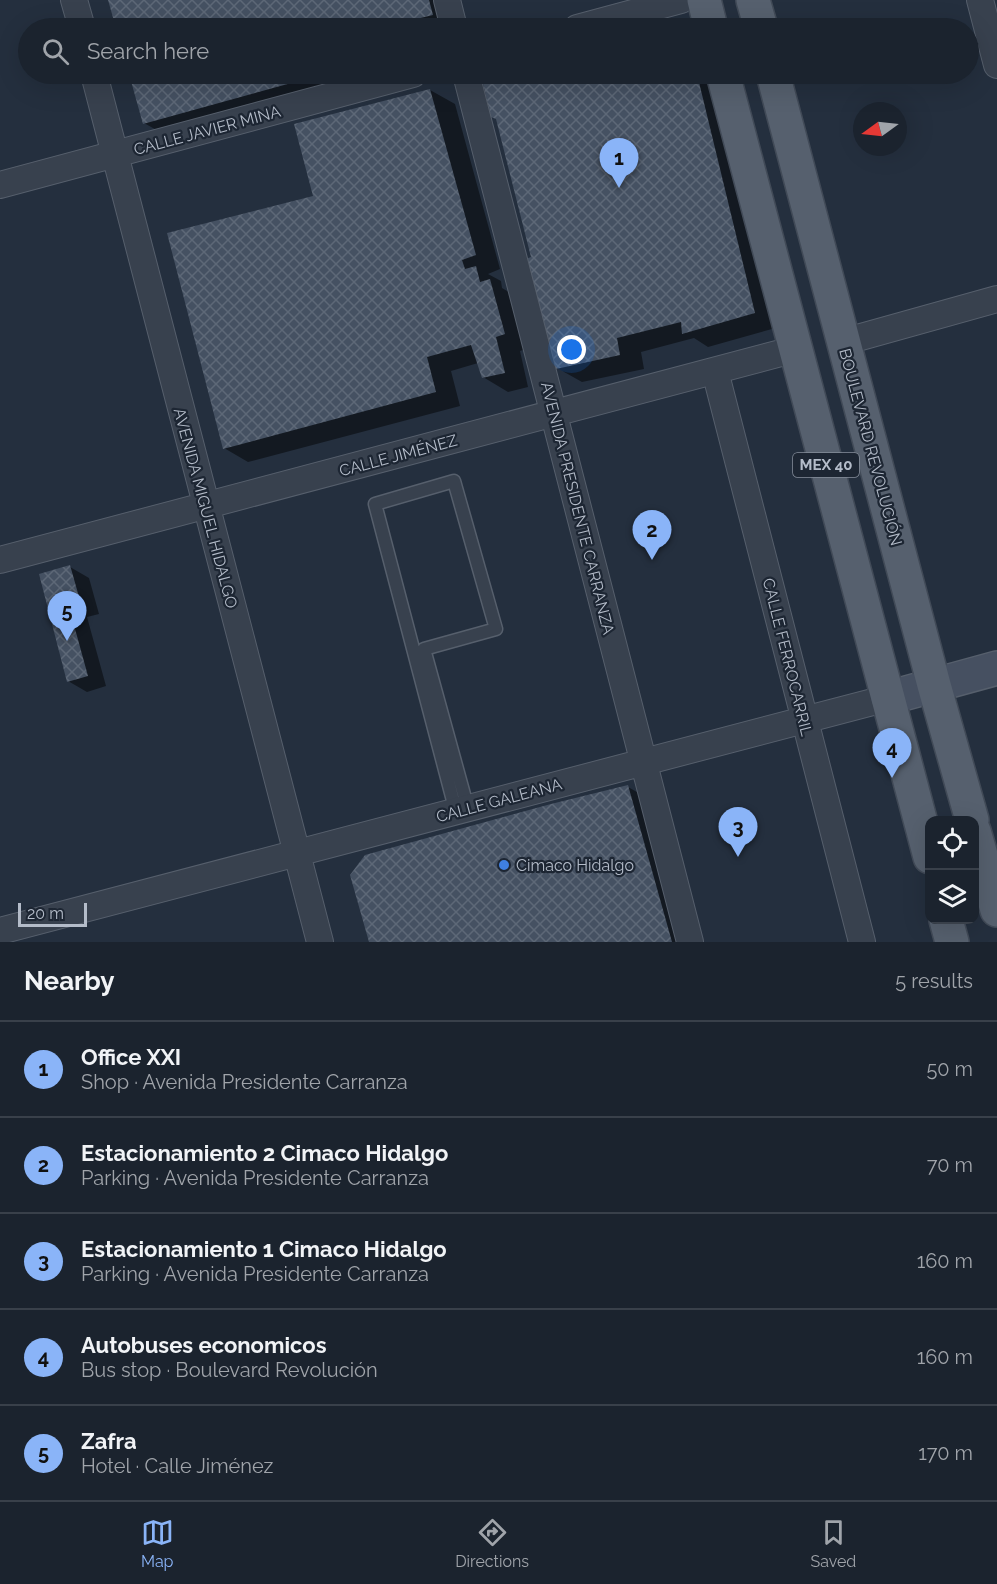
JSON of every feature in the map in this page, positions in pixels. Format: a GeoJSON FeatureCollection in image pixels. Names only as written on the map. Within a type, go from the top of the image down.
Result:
{"type":"FeatureCollection","features":[{"type":"Feature","properties":{"kind":"main road"},"geometry":{"type":"LineString","coordinates":[[704,0],[708,18]]}},
{"type":"Feature","properties":{"kind":"main road"},"geometry":{"type":"LineString","coordinates":[[753,0],[758,18]]}},
{"type":"Feature","properties":{"kind":"main road","name":"MEX 40"},"geometry":{"type":"LineString","coordinates":[[726,84],[925,837]]}},
{"type":"Feature","properties":{"kind":"main road","name":"BOULEVARD REVOLUCIÓN"},"geometry":{"type":"LineString","coordinates":[[776,84],[934,686],[971,816]]}},
{"type":"Feature","properties":{"kind":"main road","name":"CALLE GALEANA"},"geometry":{"type":"LineString","coordinates":[[888,698],[997,668]]}},
{"type":"Feature","properties":{"kind":"main road"},"geometry":{"type":"LineString","coordinates":[[979,845],[997,910]]}},
{"type":"Feature","properties":{"kind":"main road"},"geometry":{"type":"LineString","coordinates":[[947,924],[952,942]]}},
{"type":"Feature","properties":{"kind":"street"},"geometry":{"type":"LineString","coordinates":[[75,0],[80,18]]}},
{"type":"Feature","properties":{"kind":"street"},"geometry":{"type":"LineString","coordinates":[[447,0],[452,18]]}},
{"type":"Feature","properties":{"kind":"street"},"geometry":{"type":"LineString","coordinates":[[598,18],[616,9],[681,0]]}},
{"type":"Feature","properties":{"kind":"street"},"geometry":{"type":"LineString","coordinates":[[980,0],[997,65]]}},
{"type":"Feature","properties":{"kind":"street","name":"AVENIDA MIGUEL HIDALGO"},"geometry":{"type":"LineString","coordinates":[[97,84],[320,942]]}},
{"type":"Feature","properties":{"kind":"street","name":"CALLE JAVIER MINA"},"geometry":{"type":"LineString","coordinates":[[0,185],[376,84]]}},
{"type":"Feature","properties":{"kind":"street","name":"AVENIDA PRESIDENTE CARRANZA"},"geometry":{"type":"LineString","coordinates":[[469,84],[690,942]]}},
{"type":"Feature","properties":{"kind":"street"},"geometry":{"type":"LineString","coordinates":[[843,342],[997,299]]}},
{"type":"Feature","properties":{"kind":"street","name":"CALLE JIMÉNEZ"},"geometry":{"type":"LineString","coordinates":[[0,560],[796,349]]}},
{"type":"Feature","properties":{"kind":"street","name":"CALLE FERROCARRIL"},"geometry":{"type":"LineString","coordinates":[[715,371],[862,942]]}},
{"type":"Feature","properties":{"kind":"street","name":"CALLE GALEANA"},"geometry":{"type":"LineString","coordinates":[[0,931],[888,698]]}},
{"type":"Feature","properties":{"kind":"lane"},"geometry":{"type":"LineString","coordinates":[[454,481],[496,629],[424,649],[462,810],[375,504],[454,481]]}},
{"type":"Feature","properties":{"kind":"building"},"geometry":{"type":"Polygon","coordinates":[[[108,0],[429,0],[433,15],[421,18],[113,18],[108,0]]]}},
{"type":"Feature","properties":{"kind":"building"},"geometry":{"type":"Polygon","coordinates":[[[132,84],[288,84],[143,124],[132,84]]]}},
{"type":"Feature","properties":{"kind":"building"},"geometry":{"type":"Polygon","coordinates":[[[483,84],[699,84],[755,313],[682,334],[681,322],[617,338],[620,355],[556,369],[526,259],[531,257],[496,119],[491,117],[483,84]]]}},
{"type":"Feature","properties":{"kind":"building"},"geometry":{"type":"Polygon","coordinates":[[[430,89],[476,255],[462,260],[465,269],[476,266],[480,282],[490,279],[505,334],[496,337],[505,373],[482,378],[471,345],[427,357],[436,392],[223,449],[167,233],[313,196],[294,124],[430,89]]]}},
{"type":"Feature","properties":{"kind":"building"},"geometry":{"type":"Polygon","coordinates":[[[70,565],[81,604],[69,607],[88,676],[67,682],[39,574],[70,565]]]}},
{"type":"Feature","properties":{"kind":"building","name":"Cimaco Hidalgo"},"geometry":{"type":"Polygon","coordinates":[[[628,785],[672,942],[369,942],[350,875],[365,855],[628,785]]]}},
{"type":"Feature","properties":{"kind":"place","name":"Office XXI"},"geometry":{"type":"Point","coordinates":[619,188]}},
{"type":"Feature","properties":{"kind":"place","name":"Estacionamiento 2 Cimaco Hidalgo"},"geometry":{"type":"Point","coordinates":[652,560]}},
{"type":"Feature","properties":{"kind":"place","name":"Zafra"},"geometry":{"type":"Point","coordinates":[67,641]}},
{"type":"Feature","properties":{"kind":"place","name":"Autobuses economicos"},"geometry":{"type":"Point","coordinates":[892,778]}},
{"type":"Feature","properties":{"kind":"place","name":"Estacionamiento 1 Cimaco Hidalgo"},"geometry":{"type":"Point","coordinates":[738,857]}},
{"type":"Feature","properties":{"kind":"place","name":"Cimaco Hidalgo"},"geometry":{"type":"Point","coordinates":[504,865]}}]}
